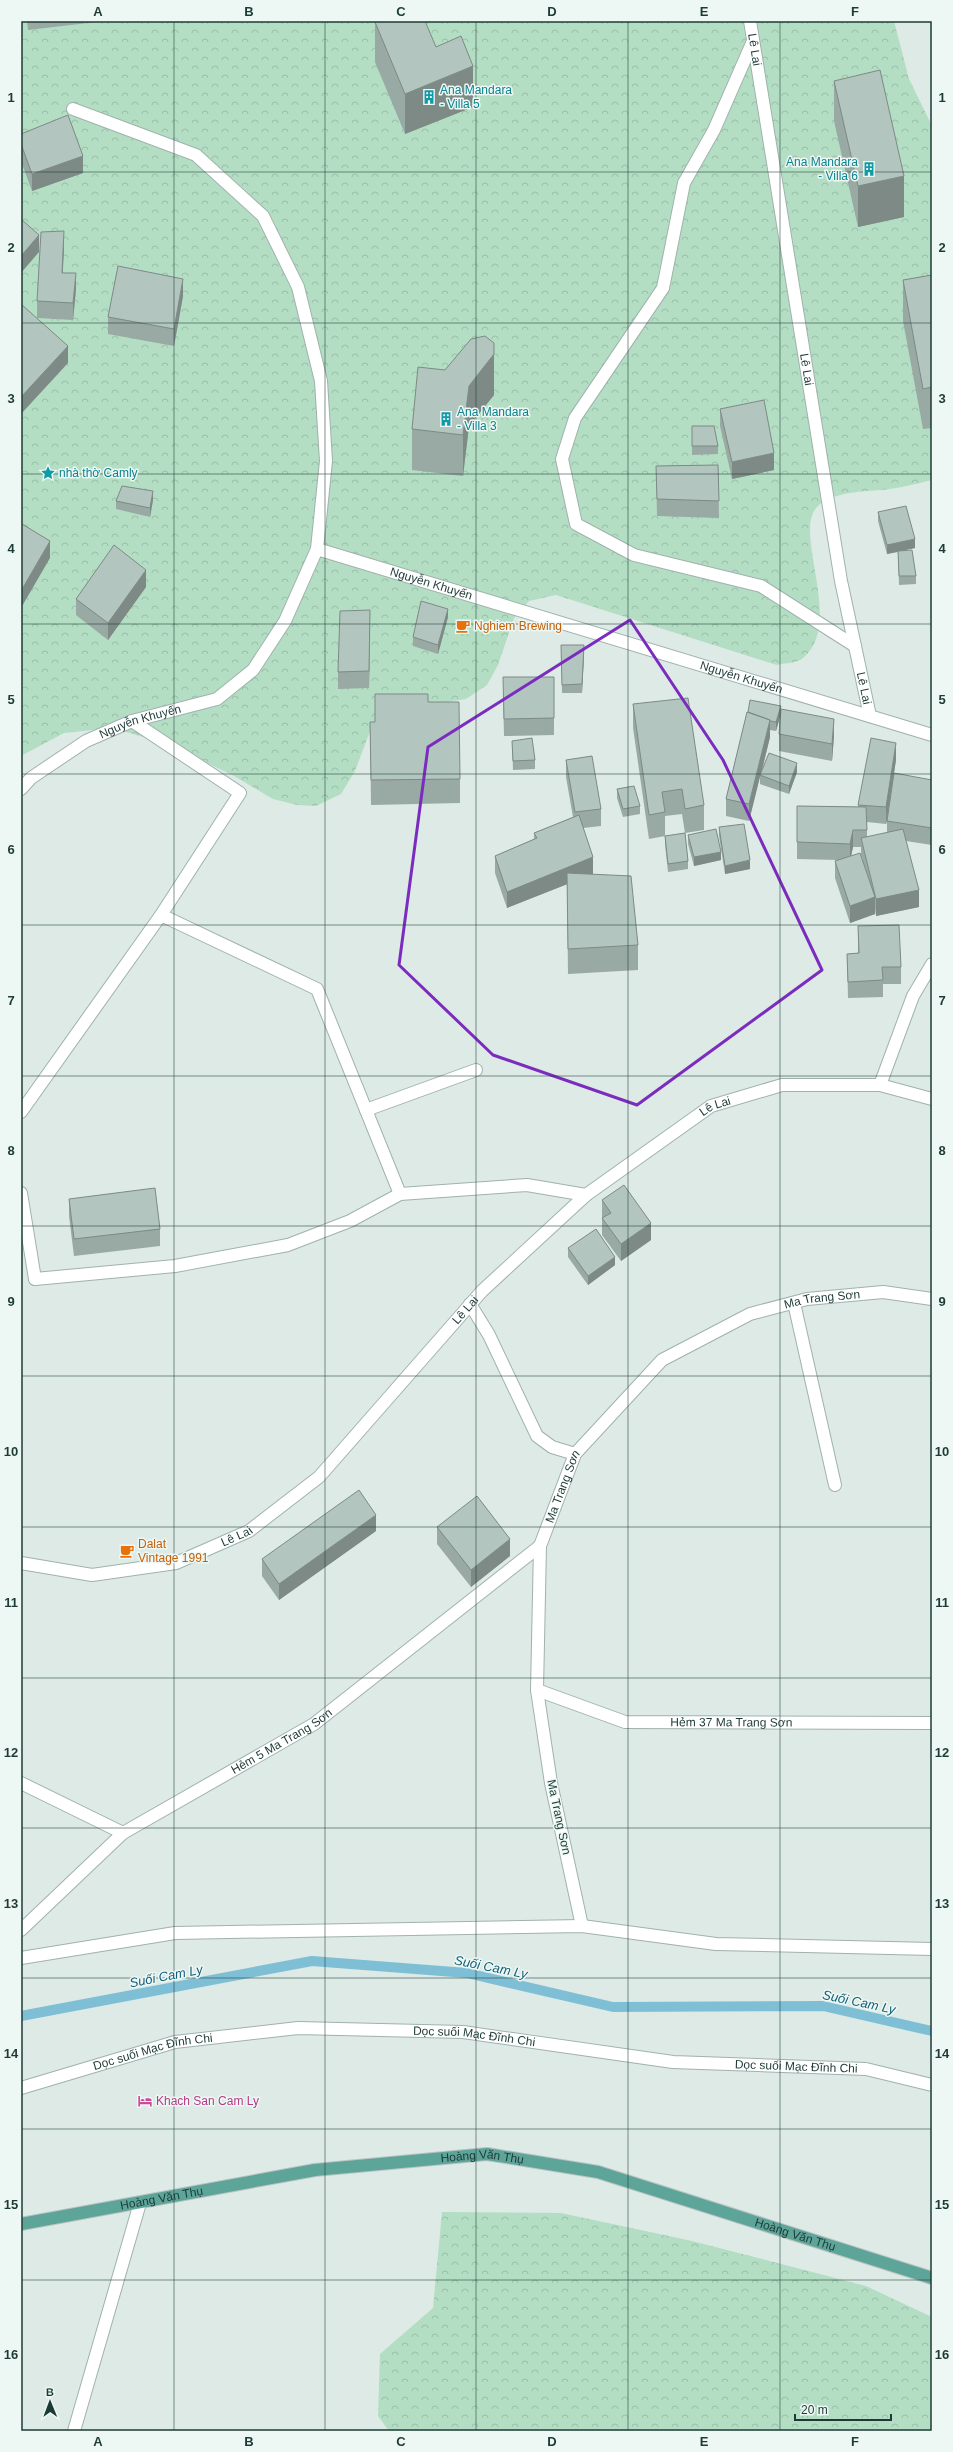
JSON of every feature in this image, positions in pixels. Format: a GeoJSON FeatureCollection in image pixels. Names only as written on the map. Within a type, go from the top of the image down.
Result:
{"type":"FeatureCollection","features":[{"type":"Feature","properties":{"kind":"main road","name":"Hoàng Văn Thụ"},"geometry":{"type":"LineString","coordinates":[[21,2224],[315,2170],[487,2154],[598,2172],[932,2278]]}},
{"type":"Feature","properties":{"kind":"street","name":"Lê Lai"},"geometry":{"type":"LineString","coordinates":[[750,21],[841,581],[870,716]]}},
{"type":"Feature","properties":{"kind":"street"},"geometry":{"type":"LineString","coordinates":[[753,41],[714,130],[684,183],[663,288],[575,418],[562,459],[576,524],[634,555],[761,586],[854,646]]}},
{"type":"Feature","properties":{"kind":"street"},"geometry":{"type":"LineString","coordinates":[[73,109],[196,155],[264,216],[298,287],[321,381],[326,461],[317,549]]}},
{"type":"Feature","properties":{"kind":"street","name":"Nguyễn Khuyến"},"geometry":{"type":"LineString","coordinates":[[21,789],[31,778],[86,741],[132,721],[217,699],[253,670],[285,621],[317,549],[932,735]]}},
{"type":"Feature","properties":{"kind":"street"},"geometry":{"type":"LineString","coordinates":[[21,1112],[161,914],[240,793],[132,721]]}},
{"type":"Feature","properties":{"kind":"street"},"geometry":{"type":"LineString","coordinates":[[161,914],[317,989],[400,1194]]}},
{"type":"Feature","properties":{"kind":"street"},"geometry":{"type":"LineString","coordinates":[[880,1085],[913,996],[932,964]]}},
{"type":"Feature","properties":{"kind":"street"},"geometry":{"type":"LineString","coordinates":[[366,1110],[476,1070]]}},
{"type":"Feature","properties":{"kind":"street","name":"Lê Lai"},"geometry":{"type":"LineString","coordinates":[[23,1563],[92,1575],[176,1563],[249,1531],[319,1477],[482,1291],[586,1196],[711,1106],[782,1085],[880,1085],[932,1099]]}},
{"type":"Feature","properties":{"kind":"street"},"geometry":{"type":"LineString","coordinates":[[21,1193],[35,1279],[175,1266],[288,1245],[350,1221],[400,1194],[527,1185],[586,1196]]}},
{"type":"Feature","properties":{"kind":"street","name":"Ma Trang Sơn"},"geometry":{"type":"LineString","coordinates":[[582,1926],[551,1783],[537,1690],[540,1546],[575,1454],[662,1360],[750,1314],[807,1299],[883,1292],[932,1299]]}},
{"type":"Feature","properties":{"kind":"street"},"geometry":{"type":"LineString","coordinates":[[794,1303],[835,1485]]}},
{"type":"Feature","properties":{"kind":"street"},"geometry":{"type":"LineString","coordinates":[[470,1304],[489,1336],[537,1436],[552,1447],[575,1454]]}},
{"type":"Feature","properties":{"kind":"street","name":"Hẻm 5 Ma Trang Sơn"},"geometry":{"type":"LineString","coordinates":[[21,1930],[123,1833],[314,1724],[540,1546]]}},
{"type":"Feature","properties":{"kind":"street","name":"Hẻm 37 Ma Trang Sơn"},"geometry":{"type":"LineString","coordinates":[[537,1690],[625,1722],[932,1723]]}},
{"type":"Feature","properties":{"kind":"street"},"geometry":{"type":"LineString","coordinates":[[21,1783],[123,1833]]}},
{"type":"Feature","properties":{"kind":"street"},"geometry":{"type":"LineString","coordinates":[[21,1958],[175,1932],[582,1926],[716,1944],[932,1949]]}},
{"type":"Feature","properties":{"kind":"street","name":"Dọc suối Mạc Đĩnh Chi"},"geometry":{"type":"LineString","coordinates":[[21,2088],[175,2042],[298,2028],[463,2032],[672,2062],[866,2069],[932,2085]]}},
{"type":"Feature","properties":{"kind":"street"},"geometry":{"type":"LineString","coordinates":[[74,2431],[140,2203]]}},
{"type":"Feature","properties":{"kind":"highlighted area"},"geometry":{"type":"Polygon","coordinates":[[[630,620],[723,760],[822,970],[637,1105],[493,1055],[399,965],[428,747],[630,620]]]}},
{"type":"Feature","properties":{"kind":"green space"},"geometry":{"type":"Polygon","coordinates":[[[21,21],[894,21],[909,79],[932,126],[932,480],[895,488],[832,497],[817,507],[811,520],[810,537],[819,602],[819,623],[815,643],[803,658],[798,661],[777,665],[556,595],[529,601],[514,618],[498,665],[487,685],[466,699],[440,703],[372,726],[355,771],[341,794],[316,806],[297,805],[273,799],[236,777],[173,746],[113,728],[64,733],[21,756],[21,21]]]}},
{"type":"Feature","properties":{"kind":"green space"},"geometry":{"type":"Polygon","coordinates":[[[442,2212],[561,2213],[692,2241],[866,2286],[932,2317],[932,2431],[389,2431],[378,2416],[380,2354],[433,2308],[442,2212]]]}},
{"type":"Feature","properties":{"kind":"building"},"geometry":{"type":"Polygon","coordinates":[[[425,21],[436,47],[461,36],[473,66],[405,94],[375,22],[425,21]]]}},
{"type":"Feature","properties":{"kind":"building"},"geometry":{"type":"Polygon","coordinates":[[[880,70],[904,176],[858,186],[834,81],[880,70]]]}},
{"type":"Feature","properties":{"kind":"building"},"geometry":{"type":"Polygon","coordinates":[[[68,115],[83,156],[32,174],[21,144],[21,134],[68,115]]]}},
{"type":"Feature","properties":{"kind":"building"},"geometry":{"type":"Polygon","coordinates":[[[21,219],[39,235],[21,256],[21,219]]]}},
{"type":"Feature","properties":{"kind":"building"},"geometry":{"type":"Polygon","coordinates":[[[64,231],[62,273],[76,273],[73,303],[37,301],[41,232],[64,231]]]}},
{"type":"Feature","properties":{"kind":"building"},"geometry":{"type":"Polygon","coordinates":[[[118,266],[183,279],[174,329],[108,317],[118,266]]]}},
{"type":"Feature","properties":{"kind":"building"},"geometry":{"type":"Polygon","coordinates":[[[932,275],[932,387],[923,389],[903,280],[932,275]]]}},
{"type":"Feature","properties":{"kind":"building"},"geometry":{"type":"Polygon","coordinates":[[[21,304],[68,346],[21,397],[21,304]]]}},
{"type":"Feature","properties":{"kind":"building"},"geometry":{"type":"Polygon","coordinates":[[[485,336],[494,343],[494,354],[469,386],[463,435],[412,429],[418,367],[445,370],[471,339],[485,336]]]}},
{"type":"Feature","properties":{"kind":"building"},"geometry":{"type":"Polygon","coordinates":[[[764,400],[774,453],[732,462],[720,409],[764,400]]]}},
{"type":"Feature","properties":{"kind":"building"},"geometry":{"type":"Polygon","coordinates":[[[692,426],[714,426],[718,446],[692,446],[692,426]]]}},
{"type":"Feature","properties":{"kind":"building"},"geometry":{"type":"Polygon","coordinates":[[[718,465],[719,501],[657,499],[656,466],[718,465]]]}},
{"type":"Feature","properties":{"kind":"building"},"geometry":{"type":"Polygon","coordinates":[[[122,486],[153,491],[150,508],[116,501],[122,486]]]}},
{"type":"Feature","properties":{"kind":"building"},"geometry":{"type":"Polygon","coordinates":[[[906,506],[915,539],[887,545],[878,512],[906,506]]]}},
{"type":"Feature","properties":{"kind":"building"},"geometry":{"type":"Polygon","coordinates":[[[22,524],[50,541],[21,591],[21,526],[22,524]]]}},
{"type":"Feature","properties":{"kind":"building"},"geometry":{"type":"Polygon","coordinates":[[[114,545],[146,570],[108,623],[76,599],[114,545]]]}},
{"type":"Feature","properties":{"kind":"building"},"geometry":{"type":"Polygon","coordinates":[[[912,550],[916,576],[899,576],[898,551],[912,550]]]}},
{"type":"Feature","properties":{"kind":"building"},"geometry":{"type":"Polygon","coordinates":[[[421,601],[448,609],[438,645],[413,637],[421,601]]]}},
{"type":"Feature","properties":{"kind":"building"},"geometry":{"type":"Polygon","coordinates":[[[370,610],[369,671],[338,672],[340,611],[370,610]]]}},
{"type":"Feature","properties":{"kind":"building"},"geometry":{"type":"Polygon","coordinates":[[[561,645],[584,645],[582,684],[562,685],[561,645]]]}},
{"type":"Feature","properties":{"kind":"building"},"geometry":{"type":"Polygon","coordinates":[[[503,677],[554,677],[554,718],[504,719],[503,677]]]}},
{"type":"Feature","properties":{"kind":"building"},"geometry":{"type":"Polygon","coordinates":[[[375,694],[428,694],[428,702],[459,702],[460,779],[371,780],[370,722],[375,722],[375,694]]]}},
{"type":"Feature","properties":{"kind":"building"},"geometry":{"type":"Polygon","coordinates":[[[688,698],[704,805],[685,809],[682,789],[662,792],[665,812],[649,815],[633,704],[688,698]]]}},
{"type":"Feature","properties":{"kind":"building"},"geometry":{"type":"Polygon","coordinates":[[[750,700],[781,706],[776,722],[748,712],[750,700]]]}},
{"type":"Feature","properties":{"kind":"building"},"geometry":{"type":"Polygon","coordinates":[[[781,709],[834,719],[832,744],[779,734],[781,709]]]}},
{"type":"Feature","properties":{"kind":"building"},"geometry":{"type":"Polygon","coordinates":[[[747,712],[770,720],[749,804],[726,799],[747,712]]]}},
{"type":"Feature","properties":{"kind":"building"},"geometry":{"type":"Polygon","coordinates":[[[532,738],[535,760],[513,761],[512,741],[532,738]]]}},
{"type":"Feature","properties":{"kind":"building"},"geometry":{"type":"Polygon","coordinates":[[[871,738],[896,743],[886,807],[858,805],[871,738]]]}},
{"type":"Feature","properties":{"kind":"building"},"geometry":{"type":"Polygon","coordinates":[[[769,753],[797,763],[789,786],[760,775],[769,753]]]}},
{"type":"Feature","properties":{"kind":"building"},"geometry":{"type":"Polygon","coordinates":[[[592,756],[601,809],[575,812],[566,760],[592,756]]]}},
{"type":"Feature","properties":{"kind":"building"},"geometry":{"type":"Polygon","coordinates":[[[894,773],[932,780],[932,828],[887,821],[894,773]]]}},
{"type":"Feature","properties":{"kind":"building"},"geometry":{"type":"Polygon","coordinates":[[[634,786],[640,806],[623,809],[617,789],[634,786]]]}},
{"type":"Feature","properties":{"kind":"building"},"geometry":{"type":"Polygon","coordinates":[[[797,806],[866,807],[867,830],[853,830],[850,844],[797,842],[797,806]]]}},
{"type":"Feature","properties":{"kind":"building"},"geometry":{"type":"Polygon","coordinates":[[[579,815],[593,857],[507,892],[495,856],[537,838],[534,833],[579,815]]]}},
{"type":"Feature","properties":{"kind":"building"},"geometry":{"type":"Polygon","coordinates":[[[744,824],[750,860],[725,866],[719,827],[744,824]]]}},
{"type":"Feature","properties":{"kind":"building"},"geometry":{"type":"Polygon","coordinates":[[[716,829],[721,852],[694,857],[688,835],[716,829]]]}},
{"type":"Feature","properties":{"kind":"building"},"geometry":{"type":"Polygon","coordinates":[[[903,829],[919,890],[876,899],[861,838],[903,829]]]}},
{"type":"Feature","properties":{"kind":"building"},"geometry":{"type":"Polygon","coordinates":[[[685,833],[688,861],[668,864],[665,836],[685,833]]]}},
{"type":"Feature","properties":{"kind":"building"},"geometry":{"type":"Polygon","coordinates":[[[860,853],[875,897],[850,906],[835,861],[860,853]]]}},
{"type":"Feature","properties":{"kind":"building"},"geometry":{"type":"Polygon","coordinates":[[[567,873],[631,876],[638,945],[568,949],[567,873]]]}},
{"type":"Feature","properties":{"kind":"building"},"geometry":{"type":"Polygon","coordinates":[[[899,925],[901,967],[882,967],[883,980],[848,982],[847,954],[859,953],[858,926],[899,925]]]}},
{"type":"Feature","properties":{"kind":"building"},"geometry":{"type":"Polygon","coordinates":[[[624,1185],[651,1223],[621,1244],[602,1218],[611,1213],[602,1200],[624,1185]]]}},
{"type":"Feature","properties":{"kind":"building"},"geometry":{"type":"Polygon","coordinates":[[[155,1188],[160,1229],[74,1239],[69,1199],[155,1188]]]}},
{"type":"Feature","properties":{"kind":"building"},"geometry":{"type":"Polygon","coordinates":[[[596,1229],[615,1257],[588,1276],[568,1248],[596,1229]]]}},
{"type":"Feature","properties":{"kind":"building"},"geometry":{"type":"Polygon","coordinates":[[[359,1490],[376,1515],[279,1584],[262,1559],[359,1490]]]}},
{"type":"Feature","properties":{"kind":"building"},"geometry":{"type":"Polygon","coordinates":[[[477,1496],[510,1539],[471,1570],[437,1527],[477,1496]]]}},
{"type":"Feature","properties":{"kind":"waterway","name":"Suối Cam Ly"},"geometry":{"type":"LineString","coordinates":[[21,2016],[312,1961],[467,1973],[613,2007],[823,2006],[932,2031]]}},
{"type":"Feature","properties":{"kind":"place","name":"Ana Mandara - Villa 5"},"geometry":{"type":"Point","coordinates":[429,97]}},
{"type":"Feature","properties":{"kind":"place","name":"Ana Mandara - Villa 6"},"geometry":{"type":"Point","coordinates":[869,169]}},
{"type":"Feature","properties":{"kind":"place","name":"Ana Mandara - Villa 3"},"geometry":{"type":"Point","coordinates":[446,419]}},
{"type":"Feature","properties":{"kind":"place","name":"nhà thờ Camly"},"geometry":{"type":"Point","coordinates":[48,473]}},
{"type":"Feature","properties":{"kind":"place","name":"Nghiem Brewing"},"geometry":{"type":"Point","coordinates":[463,626]}},
{"type":"Feature","properties":{"kind":"place","name":"Dalat Vintage 1991"},"geometry":{"type":"Point","coordinates":[127,1551]}},
{"type":"Feature","properties":{"kind":"place","name":"Khach San Cam Ly"},"geometry":{"type":"Point","coordinates":[145,2101]}}]}
